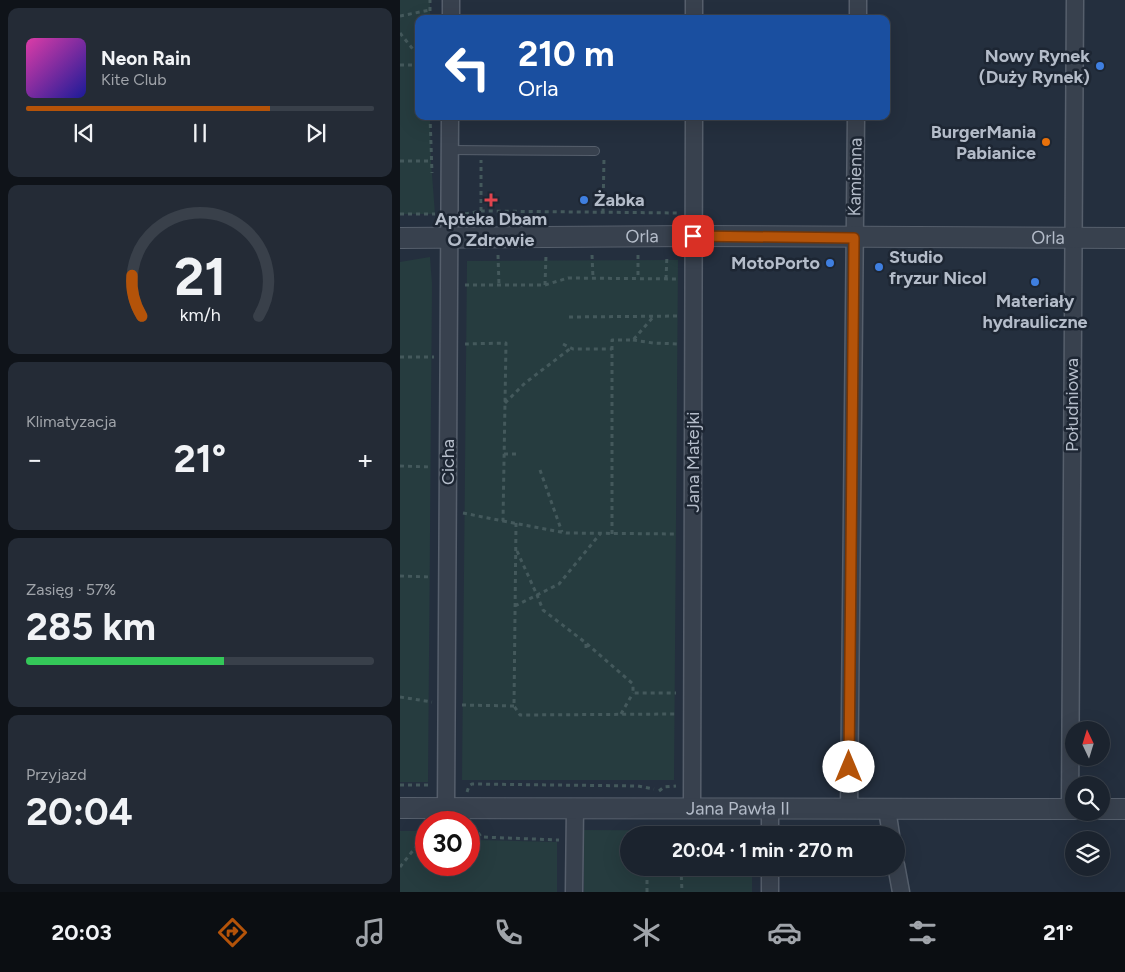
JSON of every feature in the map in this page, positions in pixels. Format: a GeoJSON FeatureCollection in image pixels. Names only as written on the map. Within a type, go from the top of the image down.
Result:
{"type":"FeatureCollection","features":[{"type":"Feature","properties":{"kind":"street"},"geometry":{"type":"LineString","coordinates":[[451,0],[451,15]]}},
{"type":"Feature","properties":{"kind":"street"},"geometry":{"type":"LineString","coordinates":[[694,0],[694,15]]}},
{"type":"Feature","properties":{"kind":"street"},"geometry":{"type":"LineString","coordinates":[[858,0],[858,15]]}},
{"type":"Feature","properties":{"kind":"street","name":"Południowa"},"geometry":{"type":"LineString","coordinates":[[1072,776],[1075,0]]}},
{"type":"Feature","properties":{"kind":"street","name":"Cicha"},"geometry":{"type":"LineString","coordinates":[[446,808],[450,120]]}},
{"type":"Feature","properties":{"kind":"street","name":"Jana Matejki"},"geometry":{"type":"LineString","coordinates":[[692,808],[694,120]]}},
{"type":"Feature","properties":{"kind":"street","name":"Kamienna"},"geometry":{"type":"LineString","coordinates":[[849,808],[856,120]]}},
{"type":"Feature","properties":{"kind":"street","name":"Orla"},"geometry":{"type":"LineString","coordinates":[[400,238],[693,236],[1125,238]]}},
{"type":"Feature","properties":{"kind":"street","name":"Jana Pawła II"},"geometry":{"type":"LineString","coordinates":[[400,808],[1065,809]]}},
{"type":"Feature","properties":{"kind":"street"},"geometry":{"type":"LineString","coordinates":[[574,892],[575,808]]}},
{"type":"Feature","properties":{"kind":"street"},"geometry":{"type":"LineString","coordinates":[[770,808],[770,826]]}},
{"type":"Feature","properties":{"kind":"street"},"geometry":{"type":"LineString","coordinates":[[887,809],[890,826]]}},
{"type":"Feature","properties":{"kind":"street"},"geometry":{"type":"LineString","coordinates":[[1110,809],[1125,809]]}},
{"type":"Feature","properties":{"kind":"street"},"geometry":{"type":"LineString","coordinates":[[770,876],[770,892]]}},
{"type":"Feature","properties":{"kind":"street"},"geometry":{"type":"LineString","coordinates":[[898,876],[901,892]]}},
{"type":"Feature","properties":{"kind":"lane"},"geometry":{"type":"LineString","coordinates":[[449,150],[595,154]]}},
{"type":"Feature","properties":{"kind":"path"},"geometry":{"type":"LineString","coordinates":[[430,0],[430,15]]}},
{"type":"Feature","properties":{"kind":"path"},"geometry":{"type":"LineString","coordinates":[[400,16],[430,10]]}},
{"type":"Feature","properties":{"kind":"path"},"geometry":{"type":"LineString","coordinates":[[400,33],[415,53]]}},
{"type":"Feature","properties":{"kind":"path"},"geometry":{"type":"LineString","coordinates":[[400,65],[415,65]]}},
{"type":"Feature","properties":{"kind":"path"},"geometry":{"type":"LineString","coordinates":[[595,154],[604,158],[603,212]]}},
{"type":"Feature","properties":{"kind":"path"},"geometry":{"type":"LineString","coordinates":[[473,157],[481,157],[481,211]]}},
{"type":"Feature","properties":{"kind":"path"},"geometry":{"type":"LineString","coordinates":[[400,161],[430,161]]}},
{"type":"Feature","properties":{"kind":"path"},"geometry":{"type":"LineString","coordinates":[[463,215],[481,211],[680,213]]}},
{"type":"Feature","properties":{"kind":"path"},"geometry":{"type":"LineString","coordinates":[[400,214],[436,214]]}},
{"type":"Feature","properties":{"kind":"path"},"geometry":{"type":"LineString","coordinates":[[490,255],[498,255],[499,286]]}},
{"type":"Feature","properties":{"kind":"path"},"geometry":{"type":"LineString","coordinates":[[545,285],[546,255],[555,255]]}},
{"type":"Feature","properties":{"kind":"path"},"geometry":{"type":"LineString","coordinates":[[583,255],[592,255],[592,278]]}},
{"type":"Feature","properties":{"kind":"path"},"geometry":{"type":"LineString","coordinates":[[629,255],[638,255],[638,279]]}},
{"type":"Feature","properties":{"kind":"path"},"geometry":{"type":"LineString","coordinates":[[658,255],[673,255]]}},
{"type":"Feature","properties":{"kind":"path"},"geometry":{"type":"LineString","coordinates":[[666,279],[667,255]]}},
{"type":"Feature","properties":{"kind":"path"},"geometry":{"type":"LineString","coordinates":[[465,285],[545,285],[568,278],[680,279],[680,271]]}},
{"type":"Feature","properties":{"kind":"path"},"geometry":{"type":"LineString","coordinates":[[680,307],[680,325]]}},
{"type":"Feature","properties":{"kind":"path"},"geometry":{"type":"LineString","coordinates":[[634,340],[654,316]]}},
{"type":"Feature","properties":{"kind":"path"},"geometry":{"type":"LineString","coordinates":[[569,317],[680,316]]}},
{"type":"Feature","properties":{"kind":"path"},"geometry":{"type":"LineString","coordinates":[[679,354],[680,334]]}},
{"type":"Feature","properties":{"kind":"path"},"geometry":{"type":"LineString","coordinates":[[612,534],[612,340],[634,340],[653,344],[680,344]]}},
{"type":"Feature","properties":{"kind":"path"},"geometry":{"type":"LineString","coordinates":[[465,344],[506,343],[503,521]]}},
{"type":"Feature","properties":{"kind":"path"},"geometry":{"type":"LineString","coordinates":[[563,344],[571,348],[612,349]]}},
{"type":"Feature","properties":{"kind":"path"},"geometry":{"type":"LineString","coordinates":[[505,403],[525,383],[571,348]]}},
{"type":"Feature","properties":{"kind":"path"},"geometry":{"type":"LineString","coordinates":[[400,357],[434,357]]}},
{"type":"Feature","properties":{"kind":"path"},"geometry":{"type":"LineString","coordinates":[[504,454],[517,454]]}},
{"type":"Feature","properties":{"kind":"path"},"geometry":{"type":"LineString","coordinates":[[400,466],[433,467]]}},
{"type":"Feature","properties":{"kind":"path"},"geometry":{"type":"LineString","coordinates":[[540,470],[562,532]]}},
{"type":"Feature","properties":{"kind":"path"},"geometry":{"type":"LineString","coordinates":[[463,513],[562,532],[678,534],[678,528]]}},
{"type":"Feature","properties":{"kind":"path"},"geometry":{"type":"LineString","coordinates":[[516,523],[514,706],[520,715],[677,714]]}},
{"type":"Feature","properties":{"kind":"path"},"geometry":{"type":"LineString","coordinates":[[515,606],[559,584],[600,534]]}},
{"type":"Feature","properties":{"kind":"path"},"geometry":{"type":"LineString","coordinates":[[515,548],[543,610],[586,643],[633,684],[633,693],[622,714]]}},
{"type":"Feature","properties":{"kind":"path"},"geometry":{"type":"LineString","coordinates":[[400,576],[433,577]]}},
{"type":"Feature","properties":{"kind":"path"},"geometry":{"type":"LineString","coordinates":[[586,643],[586,652]]}},
{"type":"Feature","properties":{"kind":"path"},"geometry":{"type":"LineString","coordinates":[[633,693],[676,693],[676,700]]}},
{"type":"Feature","properties":{"kind":"path"},"geometry":{"type":"LineString","coordinates":[[400,697],[432,702]]}},
{"type":"Feature","properties":{"kind":"path"},"geometry":{"type":"LineString","coordinates":[[460,705],[514,706]]}},
{"type":"Feature","properties":{"kind":"path"},"geometry":{"type":"LineString","coordinates":[[677,707],[677,723]]}},
{"type":"Feature","properties":{"kind":"path"},"geometry":{"type":"LineString","coordinates":[[677,777],[677,786]]}},
{"type":"Feature","properties":{"kind":"path"},"geometry":{"type":"LineString","coordinates":[[400,785],[430,785]]}},
{"type":"Feature","properties":{"kind":"path"},"geometry":{"type":"LineString","coordinates":[[480,835],[481,837],[560,840]]}},
{"type":"Feature","properties":{"kind":"path"},"geometry":{"type":"LineString","coordinates":[[400,867],[415,848]]}},
{"type":"Feature","properties":{"kind":"path"},"geometry":{"type":"LineString","coordinates":[[646,892],[647,876]]}},
{"type":"Feature","properties":{"kind":"path"},"geometry":{"type":"LineString","coordinates":[[681,876],[682,892]]}},
{"type":"Feature","properties":{"kind":"green space"},"geometry":{"type":"Polygon","coordinates":[[[400,0],[430,0],[430,15],[415,15],[415,120],[430,120],[435,214],[400,214],[400,0]]]}},
{"type":"Feature","properties":{"kind":"green space"},"geometry":{"type":"Polygon","coordinates":[[[430,257],[432,284],[428,782],[400,782],[400,262],[430,257]]]}},
{"type":"Feature","properties":{"kind":"green space"},"geometry":{"type":"Polygon","coordinates":[[[678,260],[674,780],[462,780],[467,261],[678,260]]]}},
{"type":"Feature","properties":{"kind":"green space"},"geometry":{"type":"Polygon","coordinates":[[[584,830],[620,830],[620,876],[752,876],[752,892],[584,892],[584,830]]]}},
{"type":"Feature","properties":{"kind":"green space"},"geometry":{"type":"Polygon","coordinates":[[[400,831],[415,831],[415,876],[480,876],[480,840],[557,842],[557,892],[400,892],[400,831]]]}},
{"type":"Feature","properties":{"kind":"place","name":"Nowy Rynek (Duży Rynek)"},"geometry":{"type":"Point","coordinates":[1100,66]}},
{"type":"Feature","properties":{"kind":"place","name":"BurgerMania Pabianice"},"geometry":{"type":"Point","coordinates":[1046,142]}},
{"type":"Feature","properties":{"kind":"place","name":"Apteka Dbam O Zdrowie"},"geometry":{"type":"Point","coordinates":[491,200]}},
{"type":"Feature","properties":{"kind":"place","name":"Żabka"},"geometry":{"type":"Point","coordinates":[584,200]}},
{"type":"Feature","properties":{"kind":"place","name":"MotoPorto"},"geometry":{"type":"Point","coordinates":[830,263]}},
{"type":"Feature","properties":{"kind":"place","name":"Studio fryzur Nicol"},"geometry":{"type":"Point","coordinates":[879,267]}},
{"type":"Feature","properties":{"kind":"place","name":"Materiały hydrauliczne"},"geometry":{"type":"Point","coordinates":[1035,282]}},
{"type":"Feature","properties":{"kind":"route"},"geometry":{"type":"LineString","coordinates":[[693,236],[854,238],[849,767]]}}]}
